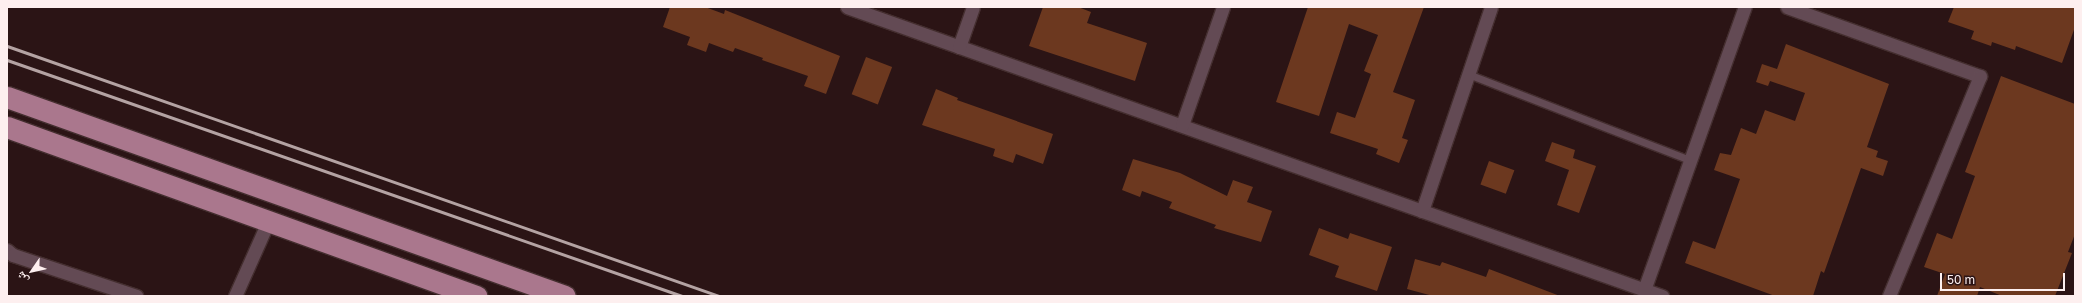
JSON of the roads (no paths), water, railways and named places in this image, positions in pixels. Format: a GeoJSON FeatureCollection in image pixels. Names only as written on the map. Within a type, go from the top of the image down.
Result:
{"type":"FeatureCollection","features":[{"type":"Feature","properties":{"kind":"main road"},"geometry":{"type":"LineString","coordinates":[[7,96],[565,296]]}},
{"type":"Feature","properties":{"kind":"main road"},"geometry":{"type":"LineString","coordinates":[[7,127],[476,296]]}},
{"type":"Feature","properties":{"kind":"street"},"geometry":{"type":"LineString","coordinates":[[847,7],[1662,296]]}},
{"type":"Feature","properties":{"kind":"street"},"geometry":{"type":"LineString","coordinates":[[959,47],[974,7]]}},
{"type":"Feature","properties":{"kind":"street"},"geometry":{"type":"LineString","coordinates":[[1182,125],[1223,7]]}},
{"type":"Feature","properties":{"kind":"street"},"geometry":{"type":"LineString","coordinates":[[1422,211],[1491,7]]}},
{"type":"Feature","properties":{"kind":"street"},"geometry":{"type":"LineString","coordinates":[[1644,290],[1745,7]]}},
{"type":"Feature","properties":{"kind":"street"},"geometry":{"type":"LineString","coordinates":[[1787,7],[1980,76],[1889,296]]}},
{"type":"Feature","properties":{"kind":"street"},"geometry":{"type":"LineString","coordinates":[[235,296],[268,222]]}},
{"type":"Feature","properties":{"kind":"street"},"geometry":{"type":"LineString","coordinates":[[7,250],[14,255],[136,296]]}},
{"type":"Feature","properties":{"kind":"lane"},"geometry":{"type":"LineString","coordinates":[[1468,74],[1690,160]]}},
{"type":"Feature","properties":{"kind":"railway"},"geometry":{"type":"LineString","coordinates":[[7,46],[719,296]]}},
{"type":"Feature","properties":{"kind":"railway"},"geometry":{"type":"LineString","coordinates":[[7,60],[682,296]]}}]}
